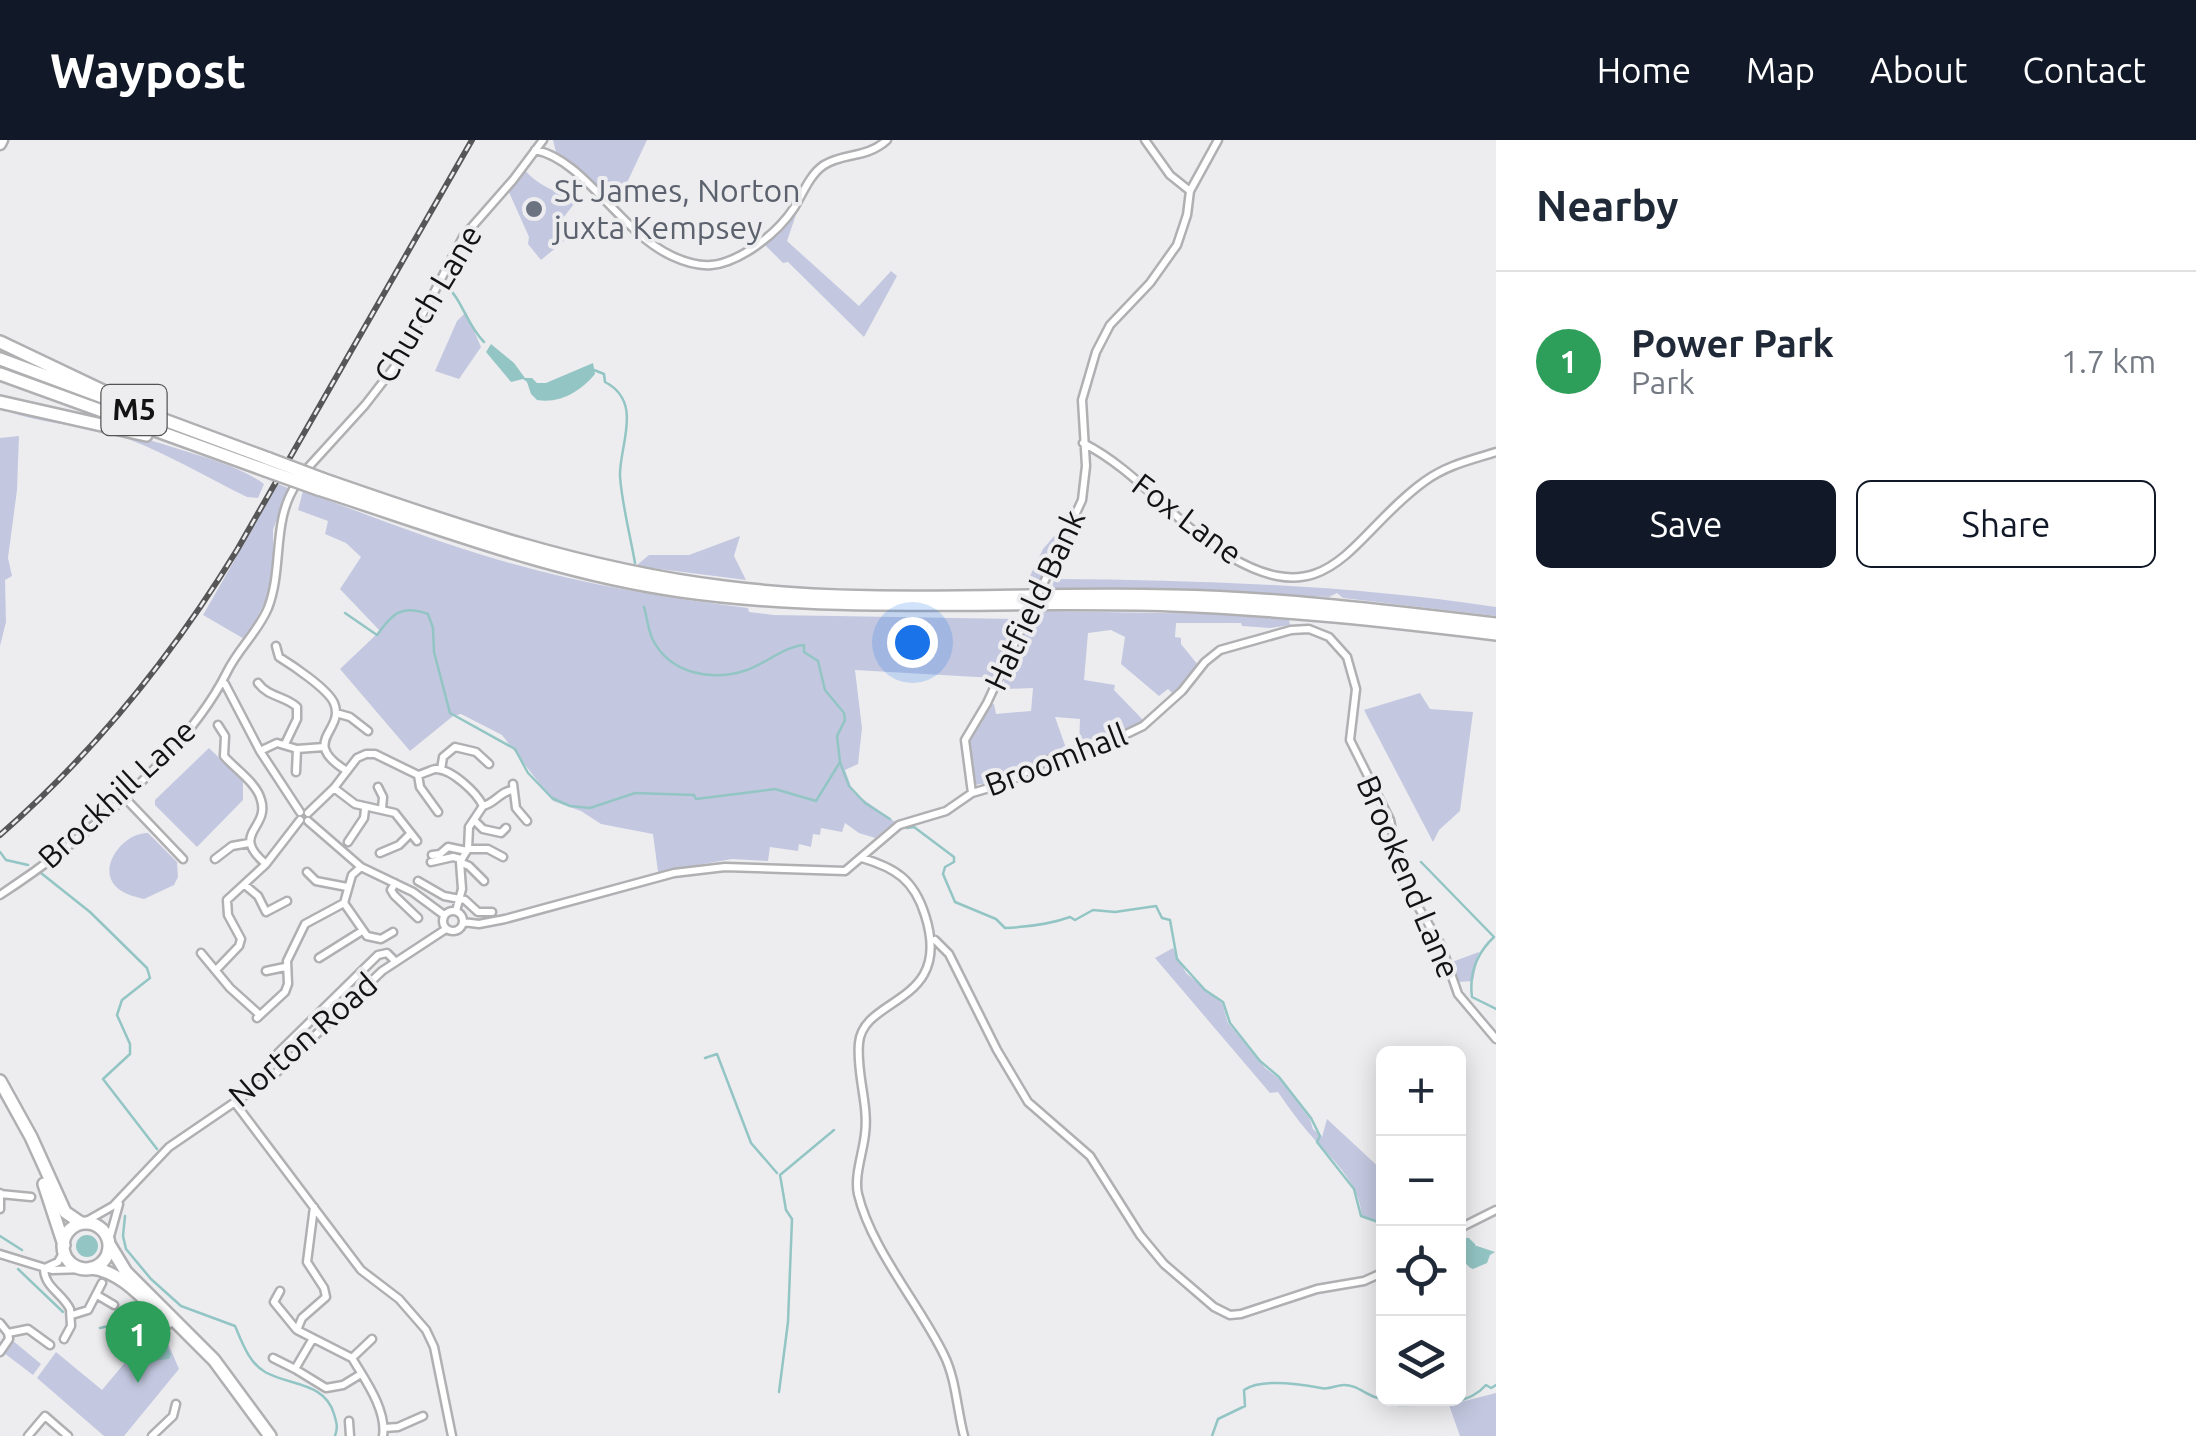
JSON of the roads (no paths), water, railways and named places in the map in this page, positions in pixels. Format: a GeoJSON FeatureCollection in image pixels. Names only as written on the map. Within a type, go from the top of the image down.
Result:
{"type":"FeatureCollection","features":[{"type":"Feature","properties":{"kind":"highway","name":"M5"},"geometry":{"type":"LineString","coordinates":[[0,342],[267,464],[320,484],[552,564],[678,591],[854,604],[1170,605],[1283,611],[1496,634]]}},
{"type":"Feature","properties":{"kind":"highway","name":"M5"},"geometry":{"type":"LineString","coordinates":[[0,360],[238,450]]}},
{"type":"Feature","properties":{"kind":"highway","name":"M5"},"geometry":{"type":"LineString","coordinates":[[0,374],[204,449]]}},
{"type":"Feature","properties":{"kind":"highway","name":"M5"},"geometry":{"type":"LineString","coordinates":[[0,402],[101,422],[267,464]]}},
{"type":"Feature","properties":{"kind":"highway","name":"M5"},"geometry":{"type":"LineString","coordinates":[[320,484],[576,561],[727,588],[850,595],[1268,600],[1496,624]]}},
{"type":"Feature","properties":{"kind":"highway"},"geometry":{"type":"LineString","coordinates":[[0,1081],[32,1137],[65,1212],[82,1223],[99,1227],[126,1272],[214,1360],[266,1436]]}},
{"type":"Feature","properties":{"kind":"highway"},"geometry":{"type":"LineString","coordinates":[[0,1095],[32,1155],[70,1262],[106,1270],[120,1278],[182,1335],[266,1436]]}},
{"type":"Feature","properties":{"kind":"highway"},"geometry":{"type":"LineString","coordinates":[[64,1248],[68,1233],[82,1223]]}},
{"type":"Feature","properties":{"kind":"highway"},"geometry":{"type":"LineString","coordinates":[[89,1268],[106,1257],[109,1242]]}},
{"type":"Feature","properties":{"kind":"street","name":"Church Lane"},"geometry":{"type":"LineString","coordinates":[[224,683],[227,672],[261,623],[273,593],[280,521],[292,489],[308,465],[356,416],[396,365],[463,237],[545,140]]}},
{"type":"Feature","properties":{"kind":"street"},"geometry":{"type":"LineString","coordinates":[[545,140],[550,153]]}},
{"type":"Feature","properties":{"kind":"street"},"geometry":{"type":"LineString","coordinates":[[535,150],[550,153],[578,174],[648,244],[689,264],[705,267],[720,265],[772,234],[824,165],[872,152],[887,140]]}},
{"type":"Feature","properties":{"kind":"street"},"geometry":{"type":"LineString","coordinates":[[1145,140],[1170,175],[1190,191]]}},
{"type":"Feature","properties":{"kind":"street","name":"Hatfield Bank"},"geometry":{"type":"LineString","coordinates":[[972,793],[965,740],[987,703],[1082,500],[1086,466],[1082,398],[1096,352],[1110,325],[1150,283],[1177,245],[1188,215],[1190,191],[1218,140]]}},
{"type":"Feature","properties":{"kind":"street","name":"Fox Lane"},"geometry":{"type":"LineString","coordinates":[[1084,443],[1224,553],[1255,569],[1294,579],[1326,570],[1439,472],[1496,452]]}},
{"type":"Feature","properties":{"kind":"street","name":"Brookend Lane"},"geometry":{"type":"LineString","coordinates":[[1285,631],[1302,628],[1320,632],[1344,650],[1356,689],[1350,740],[1390,820],[1402,880],[1441,946],[1458,994],[1496,1040]]}},
{"type":"Feature","properties":{"kind":"street","name":"Broomhall"},"geometry":{"type":"LineString","coordinates":[[862,858],[899,825],[946,811],[972,793],[1006,783],[1062,754],[1131,732],[1164,708],[1213,654],[1285,631]]}},
{"type":"Feature","properties":{"kind":"street"},"geometry":{"type":"LineString","coordinates":[[274,652],[296,664],[307,684],[330,696],[336,713],[324,747],[327,755],[347,771]]}},
{"type":"Feature","properties":{"kind":"street"},"geometry":{"type":"LineString","coordinates":[[224,683],[260,751],[304,817],[361,867],[417,894],[444,915]]}},
{"type":"Feature","properties":{"kind":"street","name":"Brockhill Lane"},"geometry":{"type":"LineString","coordinates":[[0,895],[39,870],[123,796],[200,717],[224,683]]}},
{"type":"Feature","properties":{"kind":"street"},"geometry":{"type":"LineString","coordinates":[[260,689],[297,707],[297,719],[285,744]]}},
{"type":"Feature","properties":{"kind":"street"},"geometry":{"type":"LineString","coordinates":[[336,713],[350,717],[362,730]]}},
{"type":"Feature","properties":{"kind":"street"},"geometry":{"type":"LineString","coordinates":[[218,725],[225,736],[224,756],[258,792],[262,803],[249,843],[266,864]]}},
{"type":"Feature","properties":{"kind":"street"},"geometry":{"type":"LineString","coordinates":[[260,751],[270,745],[285,744],[296,748],[324,747]]}},
{"type":"Feature","properties":{"kind":"street"},"geometry":{"type":"LineString","coordinates":[[441,770],[443,757],[455,747],[471,750],[484,762]]}},
{"type":"Feature","properties":{"kind":"street"},"geometry":{"type":"LineString","coordinates":[[296,748],[298,768]]}},
{"type":"Feature","properties":{"kind":"street"},"geometry":{"type":"LineString","coordinates":[[216,970],[245,939],[226,908],[231,894],[266,864],[357,758],[376,754],[418,776],[441,770]]}},
{"type":"Feature","properties":{"kind":"street"},"geometry":{"type":"LineString","coordinates":[[441,770],[481,800],[483,806]]}},
{"type":"Feature","properties":{"kind":"street"},"geometry":{"type":"LineString","coordinates":[[418,776],[420,788],[438,812]]}},
{"type":"Feature","properties":{"kind":"street"},"geometry":{"type":"LineString","coordinates":[[456,911],[469,827],[483,806],[513,787],[516,808],[527,821]]}},
{"type":"Feature","properties":{"kind":"street"},"geometry":{"type":"LineString","coordinates":[[334,788],[366,809],[395,813],[409,836],[417,841]]}},
{"type":"Feature","properties":{"kind":"street"},"geometry":{"type":"LineString","coordinates":[[378,788],[386,796],[382,809]]}},
{"type":"Feature","properties":{"kind":"street"},"geometry":{"type":"LineString","coordinates":[[123,796],[183,860]]}},
{"type":"Feature","properties":{"kind":"street"},"geometry":{"type":"LineString","coordinates":[[351,840],[366,809]]}},
{"type":"Feature","properties":{"kind":"street"},"geometry":{"type":"LineString","coordinates":[[474,821],[500,834],[506,828]]}},
{"type":"Feature","properties":{"kind":"street"},"geometry":{"type":"LineString","coordinates":[[384,854],[409,836]]}},
{"type":"Feature","properties":{"kind":"street"},"geometry":{"type":"LineString","coordinates":[[218,854],[249,843]]}},
{"type":"Feature","properties":{"kind":"street"},"geometry":{"type":"LineString","coordinates":[[484,881],[461,860],[431,858],[448,847],[488,849],[503,857]]}},
{"type":"Feature","properties":{"kind":"street"},"geometry":{"type":"LineString","coordinates":[[463,922],[505,920],[652,877],[724,866],[836,873],[853,867],[862,858],[886,866],[908,879],[934,940],[949,954],[1022,1094],[1090,1156],[1149,1247],[1214,1307],[1230,1315],[1241,1314],[1318,1288],[1376,1276]]}},
{"type":"Feature","properties":{"kind":"street"},"geometry":{"type":"LineString","coordinates":[[361,867],[352,876],[344,903],[362,931],[374,939],[393,932]]}},
{"type":"Feature","properties":{"kind":"street"},"geometry":{"type":"LineString","coordinates":[[308,878],[347,888]]}},
{"type":"Feature","properties":{"kind":"street"},"geometry":{"type":"LineString","coordinates":[[418,881],[444,896],[461,898],[478,912],[492,912]]}},
{"type":"Feature","properties":{"kind":"street"},"geometry":{"type":"LineString","coordinates":[[395,883],[391,890],[394,895],[418,918]]}},
{"type":"Feature","properties":{"kind":"street"},"geometry":{"type":"LineString","coordinates":[[245,885],[258,896],[266,912],[288,901]]}},
{"type":"Feature","properties":{"kind":"street"},"geometry":{"type":"LineString","coordinates":[[206,955],[238,1000],[258,1016],[285,992],[286,967],[304,924],[344,903]]}},
{"type":"Feature","properties":{"kind":"street"},"geometry":{"type":"LineString","coordinates":[[456,911],[463,922]]}},
{"type":"Feature","properties":{"kind":"street"},"geometry":{"type":"LineString","coordinates":[[444,915],[456,911]]}},
{"type":"Feature","properties":{"kind":"street"},"geometry":{"type":"LineString","coordinates":[[444,915],[442,922],[446,928],[455,931],[463,922]]}},
{"type":"Feature","properties":{"kind":"street","name":"Norton Road"},"geometry":{"type":"LineString","coordinates":[[82,1223],[122,1198],[169,1147],[273,1076],[395,961],[446,928]]}},
{"type":"Feature","properties":{"kind":"street"},"geometry":{"type":"LineString","coordinates":[[319,958],[362,931]]}},
{"type":"Feature","properties":{"kind":"street"},"geometry":{"type":"LineString","coordinates":[[934,940],[922,978],[860,1034],[866,1123],[857,1186],[859,1199],[892,1269],[945,1356],[964,1436]]}},
{"type":"Feature","properties":{"kind":"street"},"geometry":{"type":"LineString","coordinates":[[281,1062],[278,1053],[378,955],[388,953],[395,961]]}},
{"type":"Feature","properties":{"kind":"street"},"geometry":{"type":"LineString","coordinates":[[268,967],[286,967]]}},
{"type":"Feature","properties":{"kind":"street"},"geometry":{"type":"LineString","coordinates":[[236,1103],[361,1270],[399,1299],[426,1330],[434,1347],[452,1436]]}},
{"type":"Feature","properties":{"kind":"street"},"geometry":{"type":"LineString","coordinates":[[0,1209],[0,1193],[32,1197]]}},
{"type":"Feature","properties":{"kind":"street","name":"Norton Road"},"geometry":{"type":"LineString","coordinates":[[109,1242],[114,1213],[122,1198]]}},
{"type":"Feature","properties":{"kind":"street"},"geometry":{"type":"LineString","coordinates":[[297,1330],[302,1318],[326,1297],[307,1262],[314,1206]]}},
{"type":"Feature","properties":{"kind":"street"},"geometry":{"type":"LineString","coordinates":[[1464,1226],[1496,1210]]}},
{"type":"Feature","properties":{"kind":"street"},"geometry":{"type":"LineString","coordinates":[[45,1268],[58,1262],[64,1248]]}},
{"type":"Feature","properties":{"kind":"street"},"geometry":{"type":"LineString","coordinates":[[0,1254],[60,1271],[89,1268]]}},
{"type":"Feature","properties":{"kind":"street"},"geometry":{"type":"LineString","coordinates":[[45,1268],[44,1278],[66,1302],[72,1315],[64,1339]]}},
{"type":"Feature","properties":{"kind":"street"},"geometry":{"type":"LineString","coordinates":[[72,1315],[88,1310],[102,1284]]}},
{"type":"Feature","properties":{"kind":"street"},"geometry":{"type":"LineString","coordinates":[[280,1290],[274,1302],[297,1330],[352,1358],[372,1393],[383,1432],[423,1416]]}},
{"type":"Feature","properties":{"kind":"street"},"geometry":{"type":"LineString","coordinates":[[98,1295],[114,1305]]}},
{"type":"Feature","properties":{"kind":"street"},"geometry":{"type":"LineString","coordinates":[[0,1324],[8,1333],[8,1343],[0,1352]]}},
{"type":"Feature","properties":{"kind":"street"},"geometry":{"type":"LineString","coordinates":[[8,1333],[28,1328],[50,1345]]}},
{"type":"Feature","properties":{"kind":"street"},"geometry":{"type":"LineString","coordinates":[[352,1358],[372,1339]]}},
{"type":"Feature","properties":{"kind":"street"},"geometry":{"type":"LineString","coordinates":[[295,1369],[312,1340]]}},
{"type":"Feature","properties":{"kind":"street"},"geometry":{"type":"LineString","coordinates":[[273,1358],[326,1388],[361,1374]]}},
{"type":"Feature","properties":{"kind":"street"},"geometry":{"type":"LineString","coordinates":[[152,1436],[178,1408]]}},
{"type":"Feature","properties":{"kind":"street"},"geometry":{"type":"LineString","coordinates":[[28,1436],[42,1413],[68,1436]]}},
{"type":"Feature","properties":{"kind":"street"},"geometry":{"type":"LineString","coordinates":[[349,1421],[350,1436]]}},
{"type":"Feature","properties":{"kind":"waterway"},"geometry":{"type":"LineString","coordinates":[[444,283],[484,342]]}},
{"type":"Feature","properties":{"kind":"waterway"},"geometry":{"type":"LineString","coordinates":[[594,370],[604,374],[605,382],[624,401],[627,413],[620,476],[635,563]]}},
{"type":"Feature","properties":{"kind":"waterway"},"geometry":{"type":"LineString","coordinates":[[644,607],[660,650],[669,660],[693,672],[734,674],[804,645],[804,652],[818,661],[825,690],[844,713],[837,736],[840,762],[849,786],[865,803],[890,819]]}},
{"type":"Feature","properties":{"kind":"waterway"},"geometry":{"type":"LineString","coordinates":[[345,613],[377,635],[398,613],[411,610],[428,614],[450,713],[515,749],[528,773],[552,798],[570,806],[590,808],[635,793],[694,795],[696,799],[775,789],[816,801],[840,762]]}},
{"type":"Feature","properties":{"kind":"waterway"},"geometry":{"type":"LineString","coordinates":[[907,828],[914,827],[954,857],[943,874],[955,902],[996,919],[1005,928],[1070,917],[1075,920],[1093,910],[1115,912],[1156,906],[1162,918],[1170,920],[1177,959],[1205,990],[1223,1002],[1230,1023],[1311,1118],[1320,1136],[1317,1142],[1354,1189],[1361,1216],[1376,1221]]}},
{"type":"Feature","properties":{"kind":"waterway"},"geometry":{"type":"LineString","coordinates":[[0,852],[6,860],[28,865]]}},
{"type":"Feature","properties":{"kind":"waterway"},"geometry":{"type":"LineString","coordinates":[[1421,862],[1494,937],[1476,964],[1471,988],[1472,997],[1496,1009]]}},
{"type":"Feature","properties":{"kind":"waterway"},"geometry":{"type":"LineString","coordinates":[[41,873],[90,912],[147,968],[150,978],[122,1000],[117,1015],[130,1044],[130,1054],[103,1079],[157,1149]]}},
{"type":"Feature","properties":{"kind":"waterway"},"geometry":{"type":"LineString","coordinates":[[705,1058],[717,1054],[751,1143],[777,1173]]}},
{"type":"Feature","properties":{"kind":"waterway"},"geometry":{"type":"LineString","coordinates":[[779,1392],[788,1322],[792,1219],[786,1210],[780,1175],[834,1130]]}},
{"type":"Feature","properties":{"kind":"waterway"},"geometry":{"type":"LineString","coordinates":[[125,1216],[126,1249],[151,1279],[181,1306],[235,1326],[259,1368],[323,1396],[334,1414],[335,1436]]}},
{"type":"Feature","properties":{"kind":"waterway"},"geometry":{"type":"LineString","coordinates":[[0,1236],[22,1250]]}},
{"type":"Feature","properties":{"kind":"waterway"},"geometry":{"type":"LineString","coordinates":[[1466,1239],[1474,1245]]}},
{"type":"Feature","properties":{"kind":"waterway"},"geometry":{"type":"LineString","coordinates":[[18,1269],[63,1312]]}},
{"type":"Feature","properties":{"kind":"waterway"},"geometry":{"type":"LineString","coordinates":[[100,1328],[145,1318]]}},
{"type":"Feature","properties":{"kind":"waterway"},"geometry":{"type":"LineString","coordinates":[[1212,1436],[1218,1419],[1245,1406],[1244,1390],[1251,1386],[1349,1385],[1376,1398]]}},
{"type":"Feature","properties":{"kind":"waterway"},"geometry":{"type":"LineString","coordinates":[[1466,1398],[1486,1385],[1496,1385]]}},
{"type":"Feature","properties":{"kind":"railway"},"geometry":{"type":"LineString","coordinates":[[0,835],[99,737],[186,628],[237,550],[472,140]]}},
{"type":"Feature","properties":{"kind":"place","name":"St James, Norton juxta Kempsey"},"geometry":{"type":"Point","coordinates":[534,209]}},
{"type":"Feature","properties":{"kind":"place","name":"Power Park"},"geometry":{"type":"Point","coordinates":[138,1383]}}]}
